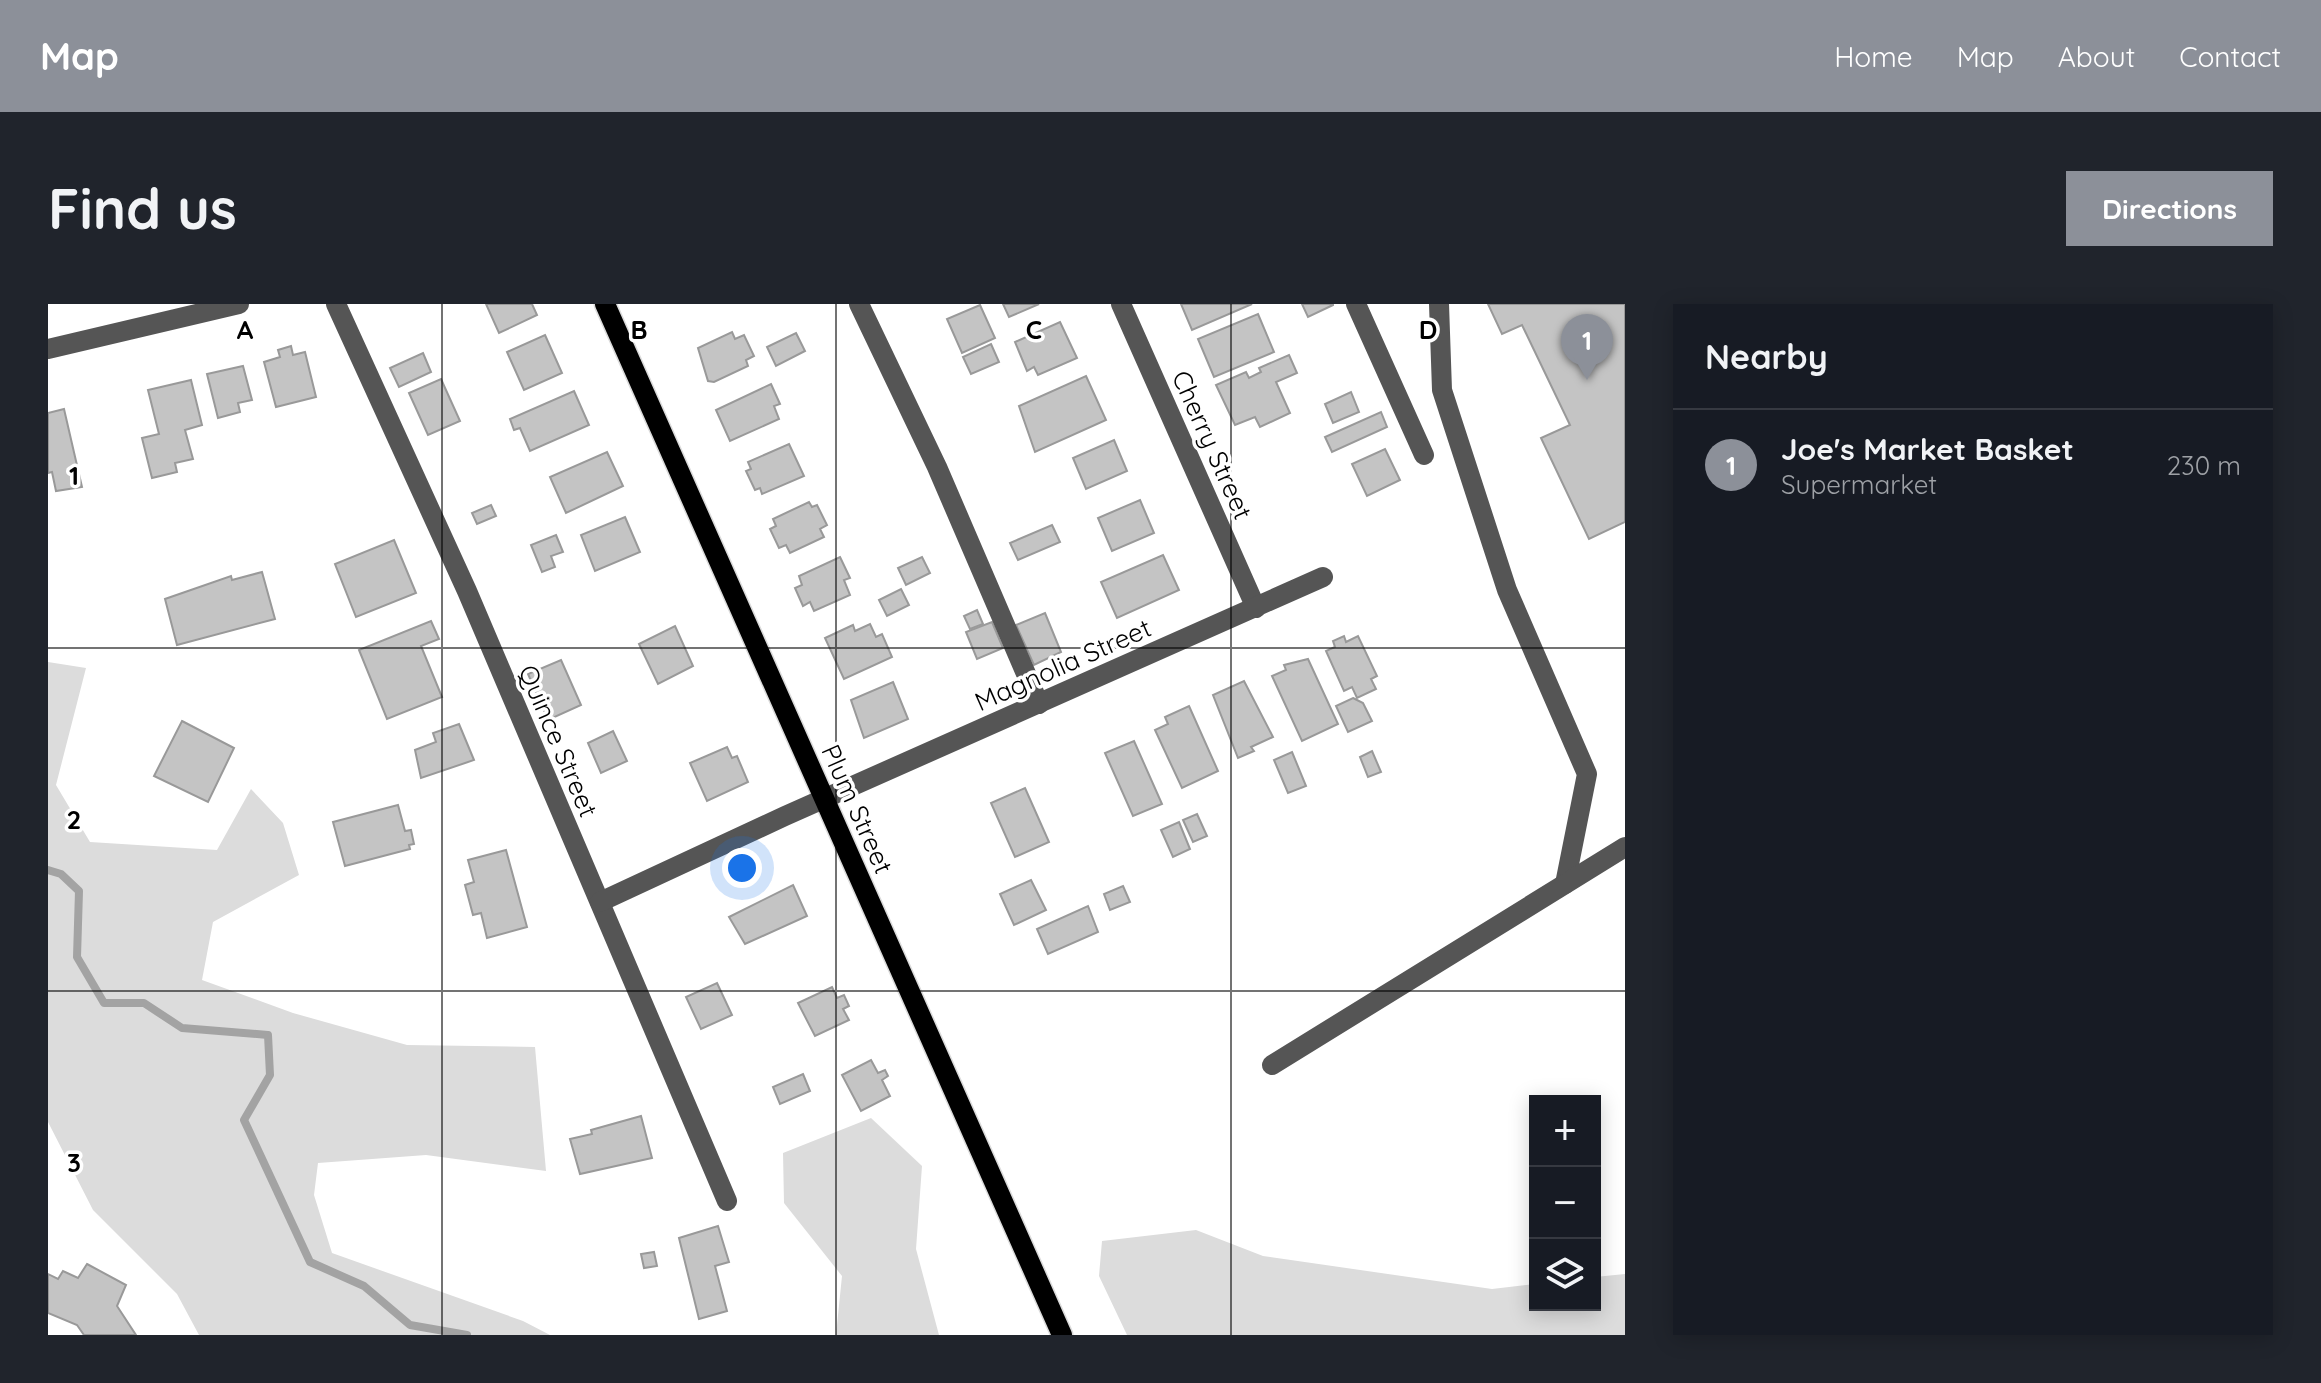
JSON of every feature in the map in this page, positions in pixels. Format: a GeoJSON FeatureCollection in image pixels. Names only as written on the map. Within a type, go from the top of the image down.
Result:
{"type":"FeatureCollection","features":[{"type":"Feature","properties":{"kind":"main road","name":"Plum Street"},"geometry":{"type":"LineString","coordinates":[[605,304],[1062,1335]]}},
{"type":"Feature","properties":{"kind":"street"},"geometry":{"type":"LineString","coordinates":[[48,349],[239,304]]}},
{"type":"Feature","properties":{"kind":"street","name":"Quince Street"},"geometry":{"type":"LineString","coordinates":[[336,304],[467,591],[727,1201]]}},
{"type":"Feature","properties":{"kind":"street"},"geometry":{"type":"LineString","coordinates":[[859,304],[937,467],[1039,704]]}},
{"type":"Feature","properties":{"kind":"street","name":"Cherry Street"},"geometry":{"type":"LineString","coordinates":[[1121,304],[1256,608]]}},
{"type":"Feature","properties":{"kind":"street"},"geometry":{"type":"LineString","coordinates":[[1356,304],[1424,455]]}},
{"type":"Feature","properties":{"kind":"street"},"geometry":{"type":"LineString","coordinates":[[1439,304],[1442,390],[1507,590],[1587,774],[1565,884]]}},
{"type":"Feature","properties":{"kind":"street","name":"Magnolia Street"},"geometry":{"type":"LineString","coordinates":[[600,902],[1323,577]]}},
{"type":"Feature","properties":{"kind":"street"},"geometry":{"type":"LineString","coordinates":[[1272,1065],[1625,847]]}},
{"type":"Feature","properties":{"kind":"shaded area"},"geometry":{"type":"Polygon","coordinates":[[[48,662],[86,668],[56,785],[90,842],[217,850],[251,789],[283,823],[299,875],[213,922],[202,980],[293,1013],[407,1045],[535,1047],[546,1171],[426,1155],[318,1163],[314,1195],[332,1253],[523,1321],[550,1335],[199,1335],[177,1294],[93,1210],[48,1122],[48,662]]]}},
{"type":"Feature","properties":{"kind":"shaded area"},"geometry":{"type":"Polygon","coordinates":[[[871,1118],[922,1166],[916,1249],[939,1335],[836,1335],[842,1276],[784,1203],[783,1153],[871,1118]]]}},
{"type":"Feature","properties":{"kind":"shaded area"},"geometry":{"type":"Polygon","coordinates":[[[1196,1230],[1263,1256],[1492,1289],[1529,1285],[1529,1311],[1601,1311],[1601,1276],[1625,1274],[1625,1335],[1127,1335],[1099,1276],[1102,1241],[1196,1230]]]}},
{"type":"Feature","properties":{"kind":"building"},"geometry":{"type":"Polygon","coordinates":[[[486,304],[532,304],[537,315],[499,333],[486,304]]]}},
{"type":"Feature","properties":{"kind":"building"},"geometry":{"type":"Polygon","coordinates":[[[1003,304],[1039,304],[1009,317],[1003,304]]]}},
{"type":"Feature","properties":{"kind":"building"},"geometry":{"type":"Polygon","coordinates":[[[1181,304],[1252,304],[1192,330],[1181,304]]]}},
{"type":"Feature","properties":{"kind":"building"},"geometry":{"type":"Polygon","coordinates":[[[1302,304],[1333,304],[1333,305],[1308,317],[1302,304]]]}},
{"type":"Feature","properties":{"kind":"building"},"geometry":{"type":"Polygon","coordinates":[[[1488,304],[1625,304],[1625,522],[1589,539],[1541,438],[1570,425],[1522,325],[1502,334],[1488,304]]]}},
{"type":"Feature","properties":{"kind":"building"},"geometry":{"type":"Polygon","coordinates":[[[980,305],[995,338],[962,353],[947,319],[980,305]]]}},
{"type":"Feature","properties":{"kind":"building"},"geometry":{"type":"Polygon","coordinates":[[[1258,314],[1274,352],[1214,377],[1198,339],[1258,314]]]}},
{"type":"Feature","properties":{"kind":"building"},"geometry":{"type":"Polygon","coordinates":[[[1060,322],[1077,358],[1038,375],[1034,367],[1027,371],[1015,342],[1060,322]]]}},
{"type":"Feature","properties":{"kind":"building"},"geometry":{"type":"Polygon","coordinates":[[[732,332],[735,339],[744,335],[754,356],[746,360],[748,366],[714,382],[708,381],[698,348],[732,332]]]}},
{"type":"Feature","properties":{"kind":"building"},"geometry":{"type":"Polygon","coordinates":[[[796,333],[805,351],[776,366],[767,347],[796,333]]]}},
{"type":"Feature","properties":{"kind":"building"},"geometry":{"type":"Polygon","coordinates":[[[545,335],[562,373],[524,390],[507,352],[545,335]]]}},
{"type":"Feature","properties":{"kind":"building"},"geometry":{"type":"Polygon","coordinates":[[[991,344],[999,362],[971,374],[963,357],[991,344]]]}},
{"type":"Feature","properties":{"kind":"building"},"geometry":{"type":"Polygon","coordinates":[[[291,346],[293,355],[305,352],[316,397],[276,407],[264,362],[280,357],[278,350],[291,346]]]}},
{"type":"Feature","properties":{"kind":"building"},"geometry":{"type":"Polygon","coordinates":[[[423,353],[431,372],[399,387],[390,368],[423,353]]]}},
{"type":"Feature","properties":{"kind":"building"},"geometry":{"type":"Polygon","coordinates":[[[1289,355],[1297,373],[1276,382],[1290,413],[1260,427],[1255,417],[1235,425],[1216,385],[1246,372],[1249,378],[1261,372],[1259,368],[1289,355]]]}},
{"type":"Feature","properties":{"kind":"building"},"geometry":{"type":"Polygon","coordinates":[[[243,366],[252,400],[238,403],[240,412],[218,418],[207,374],[243,366]]]}},
{"type":"Feature","properties":{"kind":"building"},"geometry":{"type":"Polygon","coordinates":[[[1086,376],[1106,420],[1035,452],[1019,406],[1086,376]]]}},
{"type":"Feature","properties":{"kind":"building"},"geometry":{"type":"Polygon","coordinates":[[[441,379],[460,421],[428,435],[409,393],[441,379]]]}},
{"type":"Feature","properties":{"kind":"building"},"geometry":{"type":"Polygon","coordinates":[[[191,380],[202,425],[185,430],[193,459],[175,463],[177,472],[152,478],[142,438],[159,434],[148,390],[191,380]]]}},
{"type":"Feature","properties":{"kind":"building"},"geometry":{"type":"Polygon","coordinates":[[[771,384],[780,404],[774,406],[779,419],[730,441],[716,410],[771,384]]]}},
{"type":"Feature","properties":{"kind":"building"},"geometry":{"type":"Polygon","coordinates":[[[574,391],[589,425],[530,451],[520,428],[514,430],[510,419],[574,391]]]}},
{"type":"Feature","properties":{"kind":"building"},"geometry":{"type":"Polygon","coordinates":[[[1351,392],[1359,412],[1333,423],[1325,404],[1351,392]]]}},
{"type":"Feature","properties":{"kind":"building"},"geometry":{"type":"Polygon","coordinates":[[[64,409],[82,487],[56,491],[52,472],[48,473],[48,413],[64,409]]]}},
{"type":"Feature","properties":{"kind":"building"},"geometry":{"type":"Polygon","coordinates":[[[1381,412],[1387,427],[1332,452],[1325,437],[1381,412]]]}},
{"type":"Feature","properties":{"kind":"building"},"geometry":{"type":"Polygon","coordinates":[[[1114,440],[1127,471],[1086,489],[1073,458],[1114,440]]]}},
{"type":"Feature","properties":{"kind":"building"},"geometry":{"type":"Polygon","coordinates":[[[789,444],[804,476],[762,494],[760,488],[755,490],[746,471],[751,469],[748,462],[789,444]]]}},
{"type":"Feature","properties":{"kind":"building"},"geometry":{"type":"Polygon","coordinates":[[[1385,449],[1400,480],[1367,496],[1352,464],[1385,449]]]}},
{"type":"Feature","properties":{"kind":"building"},"geometry":{"type":"Polygon","coordinates":[[[607,452],[623,486],[566,513],[550,477],[607,452]]]}},
{"type":"Feature","properties":{"kind":"building"},"geometry":{"type":"Polygon","coordinates":[[[1140,500],[1154,533],[1112,551],[1098,518],[1140,500]]]}},
{"type":"Feature","properties":{"kind":"building"},"geometry":{"type":"Polygon","coordinates":[[[809,502],[812,507],[817,505],[827,525],[820,529],[824,537],[790,553],[786,545],[779,548],[770,529],[776,526],[773,519],[809,502]]]}},
{"type":"Feature","properties":{"kind":"building"},"geometry":{"type":"Polygon","coordinates":[[[491,505],[496,516],[477,524],[472,513],[491,505]]]}},
{"type":"Feature","properties":{"kind":"building"},"geometry":{"type":"Polygon","coordinates":[[[625,517],[640,552],[595,571],[581,535],[625,517]]]}},
{"type":"Feature","properties":{"kind":"building"},"geometry":{"type":"Polygon","coordinates":[[[1052,525],[1060,542],[1018,560],[1010,543],[1052,525]]]}},
{"type":"Feature","properties":{"kind":"building"},"geometry":{"type":"Polygon","coordinates":[[[556,535],[563,552],[551,556],[555,567],[542,572],[531,545],[556,535]]]}},
{"type":"Feature","properties":{"kind":"building"},"geometry":{"type":"Polygon","coordinates":[[[394,540],[416,593],[356,617],[335,564],[394,540]]]}},
{"type":"Feature","properties":{"kind":"building"},"geometry":{"type":"Polygon","coordinates":[[[1163,555],[1179,590],[1117,618],[1101,582],[1163,555]]]}},
{"type":"Feature","properties":{"kind":"building"},"geometry":{"type":"Polygon","coordinates":[[[840,557],[850,578],[844,580],[850,595],[814,611],[810,602],[803,606],[795,588],[802,585],[799,576],[840,557]]]}},
{"type":"Feature","properties":{"kind":"building"},"geometry":{"type":"Polygon","coordinates":[[[922,557],[930,573],[906,585],[898,568],[922,557]]]}},
{"type":"Feature","properties":{"kind":"building"},"geometry":{"type":"Polygon","coordinates":[[[262,572],[275,619],[177,645],[165,599],[231,576],[232,580],[262,572]]]}},
{"type":"Feature","properties":{"kind":"building"},"geometry":{"type":"Polygon","coordinates":[[[901,589],[909,605],[887,616],[879,600],[901,589]]]}},
{"type":"Feature","properties":{"kind":"building"},"geometry":{"type":"Polygon","coordinates":[[[977,610],[983,624],[970,629],[964,616],[977,610]]]}},
{"type":"Feature","properties":{"kind":"building"},"geometry":{"type":"Polygon","coordinates":[[[1045,613],[1061,652],[1034,665],[1016,625],[1045,613]]]}},
{"type":"Feature","properties":{"kind":"building"},"geometry":{"type":"Polygon","coordinates":[[[431,621],[439,639],[421,646],[442,697],[387,719],[359,650],[431,621]]]}},
{"type":"Feature","properties":{"kind":"building"},"geometry":{"type":"Polygon","coordinates":[[[992,622],[1003,648],[977,659],[966,632],[992,622]]]}},
{"type":"Feature","properties":{"kind":"building"},"geometry":{"type":"Polygon","coordinates":[[[870,624],[876,637],[882,634],[892,657],[844,679],[825,638],[853,625],[855,631],[870,624]]]}},
{"type":"Feature","properties":{"kind":"building"},"geometry":{"type":"Polygon","coordinates":[[[675,626],[693,666],[658,684],[639,644],[675,626]]]}},
{"type":"Feature","properties":{"kind":"building"},"geometry":{"type":"Polygon","coordinates":[[[1344,636],[1346,642],[1358,636],[1377,676],[1371,679],[1376,689],[1357,698],[1352,687],[1344,691],[1326,651],[1335,647],[1333,641],[1344,636]]]}},
{"type":"Feature","properties":{"kind":"building"},"geometry":{"type":"Polygon","coordinates":[[[1308,659],[1338,724],[1302,741],[1272,676],[1286,670],[1284,665],[1308,659]]]}},
{"type":"Feature","properties":{"kind":"building"},"geometry":{"type":"Polygon","coordinates":[[[561,660],[581,705],[548,720],[528,674],[561,660]]]}},
{"type":"Feature","properties":{"kind":"building"},"geometry":{"type":"Polygon","coordinates":[[[1244,681],[1273,737],[1251,747],[1254,751],[1238,758],[1213,695],[1244,681]]]}},
{"type":"Feature","properties":{"kind":"building"},"geometry":{"type":"Polygon","coordinates":[[[893,682],[908,719],[864,738],[851,700],[893,682]]]}},
{"type":"Feature","properties":{"kind":"building"},"geometry":{"type":"Polygon","coordinates":[[[1353,698],[1363,703],[1372,721],[1348,732],[1336,706],[1353,698]]]}},
{"type":"Feature","properties":{"kind":"building"},"geometry":{"type":"Polygon","coordinates":[[[1189,706],[1218,771],[1182,788],[1155,730],[1168,724],[1165,717],[1189,706]]]}},
{"type":"Feature","properties":{"kind":"building"},"geometry":{"type":"Polygon","coordinates":[[[182,721],[234,748],[208,802],[154,776],[182,721]]]}},
{"type":"Feature","properties":{"kind":"building"},"geometry":{"type":"Polygon","coordinates":[[[459,724],[474,760],[421,778],[415,750],[436,742],[433,733],[459,724]]]}},
{"type":"Feature","properties":{"kind":"building"},"geometry":{"type":"Polygon","coordinates":[[[613,731],[627,761],[601,773],[588,743],[613,731]]]}},
{"type":"Feature","properties":{"kind":"building"},"geometry":{"type":"Polygon","coordinates":[[[1134,741],[1162,804],[1133,816],[1105,753],[1134,741]]]}},
{"type":"Feature","properties":{"kind":"building"},"geometry":{"type":"Polygon","coordinates":[[[727,747],[732,758],[737,756],[748,782],[707,801],[690,763],[727,747]]]}},
{"type":"Feature","properties":{"kind":"building"},"geometry":{"type":"Polygon","coordinates":[[[1372,751],[1381,772],[1368,777],[1360,757],[1372,751]]]}},
{"type":"Feature","properties":{"kind":"building"},"geometry":{"type":"Polygon","coordinates":[[[1292,752],[1306,786],[1288,793],[1274,760],[1292,752]]]}},
{"type":"Feature","properties":{"kind":"building"},"geometry":{"type":"Polygon","coordinates":[[[1025,788],[1049,842],[1015,857],[991,803],[1025,788]]]}},
{"type":"Feature","properties":{"kind":"building"},"geometry":{"type":"Polygon","coordinates":[[[398,805],[405,831],[411,830],[414,844],[409,845],[410,849],[345,866],[333,822],[398,805]]]}},
{"type":"Feature","properties":{"kind":"building"},"geometry":{"type":"Polygon","coordinates":[[[1197,814],[1207,836],[1193,842],[1183,820],[1197,814]]]}},
{"type":"Feature","properties":{"kind":"building"},"geometry":{"type":"Polygon","coordinates":[[[1179,822],[1190,849],[1173,857],[1161,830],[1179,822]]]}},
{"type":"Feature","properties":{"kind":"building"},"geometry":{"type":"Polygon","coordinates":[[[506,850],[527,927],[487,938],[481,913],[473,915],[465,885],[474,882],[468,860],[506,850]]]}},
{"type":"Feature","properties":{"kind":"building"},"geometry":{"type":"Polygon","coordinates":[[[1031,880],[1046,910],[1014,925],[1000,894],[1031,880]]]}},
{"type":"Feature","properties":{"kind":"building"},"geometry":{"type":"Polygon","coordinates":[[[793,885],[807,916],[745,944],[729,917],[793,885]]]}},
{"type":"Feature","properties":{"kind":"building"},"geometry":{"type":"Polygon","coordinates":[[[1123,886],[1130,902],[1110,910],[1104,894],[1123,886]]]}},
{"type":"Feature","properties":{"kind":"building"},"geometry":{"type":"Polygon","coordinates":[[[1088,906],[1098,932],[1048,954],[1037,929],[1088,906]]]}},
{"type":"Feature","properties":{"kind":"building"},"geometry":{"type":"Polygon","coordinates":[[[717,983],[732,1015],[701,1029],[686,997],[717,983]]]}},
{"type":"Feature","properties":{"kind":"building"},"geometry":{"type":"Polygon","coordinates":[[[832,987],[837,998],[844,995],[849,1006],[843,1009],[849,1020],[815,1036],[798,1003],[832,987]]]}},
{"type":"Feature","properties":{"kind":"building"},"geometry":{"type":"Polygon","coordinates":[[[871,1060],[878,1073],[885,1070],[888,1076],[882,1080],[890,1096],[861,1111],[842,1075],[871,1060]]]}},
{"type":"Feature","properties":{"kind":"building"},"geometry":{"type":"Polygon","coordinates":[[[803,1074],[810,1091],[780,1104],[773,1087],[803,1074]]]}},
{"type":"Feature","properties":{"kind":"building"},"geometry":{"type":"Polygon","coordinates":[[[641,1116],[652,1158],[580,1174],[570,1139],[641,1116]]]}},
{"type":"Feature","properties":{"kind":"building"},"geometry":{"type":"Polygon","coordinates":[[[718,1226],[729,1262],[715,1266],[727,1311],[699,1319],[679,1238],[718,1226]]]}},
{"type":"Feature","properties":{"kind":"building"},"geometry":{"type":"Polygon","coordinates":[[[654,1252],[657,1266],[644,1268],[641,1254],[654,1252]]]}},
{"type":"Feature","properties":{"kind":"building"},"geometry":{"type":"Polygon","coordinates":[[[87,1264],[126,1285],[117,1306],[136,1335],[84,1335],[77,1325],[48,1313],[48,1274],[58,1279],[63,1271],[78,1278],[87,1264]]]}},
{"type":"Feature","properties":{"kind":"waterway"},"geometry":{"type":"LineString","coordinates":[[48,870],[61,874],[79,891],[77,957],[104,1003],[144,1003],[182,1028],[268,1035],[270,1075],[244,1120],[310,1262],[364,1286],[410,1325],[467,1335]]}},
{"type":"Feature","properties":{"kind":"place","name":"Joe's Market Basket"},"geometry":{"type":"Point","coordinates":[1587,380]}}]}
